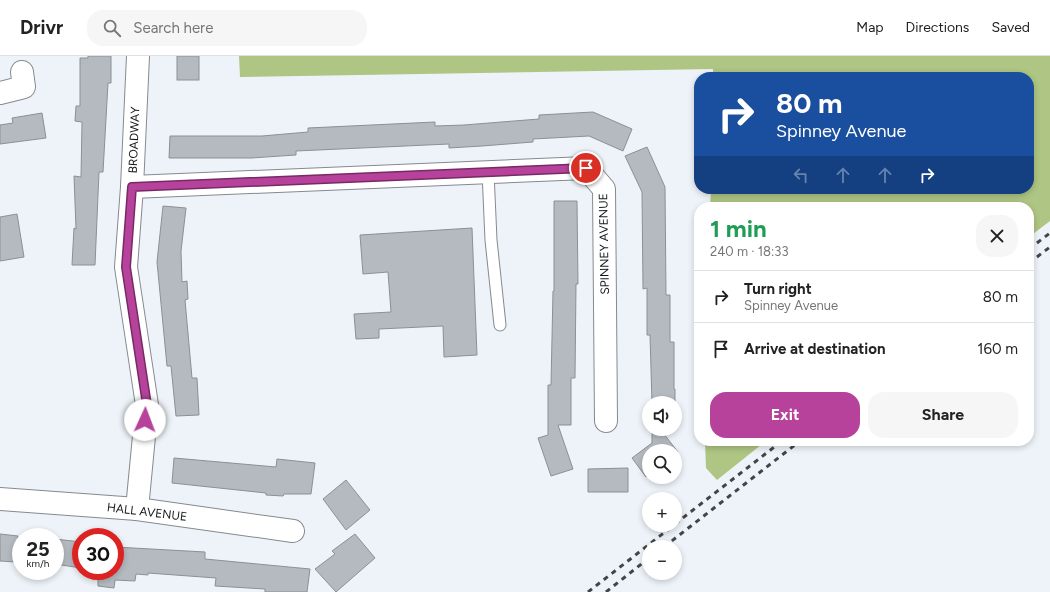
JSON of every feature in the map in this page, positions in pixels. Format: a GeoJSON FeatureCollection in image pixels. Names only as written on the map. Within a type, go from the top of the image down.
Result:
{"type":"FeatureCollection","features":[{"type":"Feature","properties":{"kind":"street","name":"BROADWAY"},"geometry":{"type":"LineString","coordinates":[[137,509],[147,405],[126,267],[132,187],[138,56]]}},
{"type":"Feature","properties":{"kind":"street"},"geometry":{"type":"LineString","coordinates":[[0,93],[24,87],[22,72]]}},
{"type":"Feature","properties":{"kind":"street","name":"SPINNEY AVENUE"},"geometry":{"type":"LineString","coordinates":[[132,187],[586,168],[604,189],[606,422]]}},
{"type":"Feature","properties":{"kind":"street","name":"HALL AVENUE"},"geometry":{"type":"LineString","coordinates":[[0,499],[137,509],[294,531]]}},
{"type":"Feature","properties":{"kind":"lane"},"geometry":{"type":"LineString","coordinates":[[488,172],[491,240],[500,324]]}},
{"type":"Feature","properties":{"kind":"green space"},"geometry":{"type":"Polygon","coordinates":[[[239,56],[1050,56],[1050,221],[1034,233],[1034,202],[710,202],[711,194],[1034,194],[1034,72],[713,72],[713,69],[240,77],[239,56]]]}},
{"type":"Feature","properties":{"kind":"green space"},"geometry":{"type":"Polygon","coordinates":[[[705,446],[760,446],[717,480],[706,468],[705,446]]]}},
{"type":"Feature","properties":{"kind":"building"},"geometry":{"type":"Polygon","coordinates":[[[88,56],[111,56],[111,83],[108,83],[103,172],[99,172],[95,265],[72,265],[74,228],[76,229],[74,176],[81,177],[82,122],[75,121],[76,106],[80,106],[80,58],[88,58],[88,56]]]}},
{"type":"Feature","properties":{"kind":"building"},"geometry":{"type":"Polygon","coordinates":[[[177,56],[199,56],[199,80],[177,80],[177,56]]]}},
{"type":"Feature","properties":{"kind":"building"},"geometry":{"type":"Polygon","coordinates":[[[593,112],[632,129],[623,151],[589,136],[533,139],[533,142],[449,148],[449,144],[296,151],[296,155],[251,158],[169,158],[170,136],[262,136],[308,132],[308,128],[435,122],[435,126],[464,125],[539,119],[539,115],[593,112]]]}},
{"type":"Feature","properties":{"kind":"building"},"geometry":{"type":"Polygon","coordinates":[[[42,113],[46,138],[0,144],[0,125],[13,123],[12,118],[42,113]]]}},
{"type":"Feature","properties":{"kind":"building"},"geometry":{"type":"Polygon","coordinates":[[[647,147],[665,187],[666,295],[670,295],[670,342],[674,342],[675,396],[652,396],[650,335],[647,335],[647,288],[643,289],[642,192],[625,156],[647,147]]]}},
{"type":"Feature","properties":{"kind":"building"},"geometry":{"type":"Polygon","coordinates":[[[554,201],[577,201],[578,284],[576,284],[575,378],[571,378],[571,425],[558,425],[573,469],[551,476],[538,438],[548,435],[548,385],[551,385],[554,291],[554,201]]]}},
{"type":"Feature","properties":{"kind":"building"},"geometry":{"type":"Polygon","coordinates":[[[163,206],[186,208],[181,251],[182,282],[187,281],[188,299],[185,300],[192,378],[197,378],[199,415],[176,416],[171,366],[167,366],[157,262],[163,206]]]}},
{"type":"Feature","properties":{"kind":"building"},"geometry":{"type":"Polygon","coordinates":[[[17,214],[24,257],[0,261],[0,217],[17,214]]]}},
{"type":"Feature","properties":{"kind":"building"},"geometry":{"type":"Polygon","coordinates":[[[472,228],[477,355],[444,357],[443,326],[379,329],[379,338],[356,339],[354,314],[391,312],[388,272],[363,274],[360,235],[472,228]]]}},
{"type":"Feature","properties":{"kind":"building"},"geometry":{"type":"Polygon","coordinates":[[[652,436],[665,436],[672,444],[651,444],[652,436]]]}},
{"type":"Feature","properties":{"kind":"building"},"geometry":{"type":"Polygon","coordinates":[[[642,450],[642,472],[632,458],[642,450]]]}},
{"type":"Feature","properties":{"kind":"building"},"geometry":{"type":"Polygon","coordinates":[[[174,458],[276,467],[277,459],[315,463],[311,494],[284,494],[283,496],[266,495],[266,493],[172,483],[174,458]]]}},
{"type":"Feature","properties":{"kind":"building"},"geometry":{"type":"Polygon","coordinates":[[[628,468],[628,492],[588,492],[588,469],[628,468]]]}},
{"type":"Feature","properties":{"kind":"building"},"geometry":{"type":"Polygon","coordinates":[[[346,480],[370,510],[346,530],[323,499],[346,480]]]}},
{"type":"Feature","properties":{"kind":"building"},"geometry":{"type":"Polygon","coordinates":[[[0,534],[12,535],[12,562],[0,561],[0,534]]]}},
{"type":"Feature","properties":{"kind":"building"},"geometry":{"type":"Polygon","coordinates":[[[355,534],[375,558],[336,592],[315,569],[335,554],[332,551],[355,534]]]}},
{"type":"Feature","properties":{"kind":"building"},"geometry":{"type":"Polygon","coordinates":[[[64,540],[72,541],[72,567],[64,565],[64,540]]]}},
{"type":"Feature","properties":{"kind":"building"},"geometry":{"type":"Polygon","coordinates":[[[124,548],[205,552],[205,559],[310,569],[307,592],[265,592],[265,589],[215,586],[216,578],[148,573],[148,575],[136,574],[135,581],[115,580],[124,580],[124,548]]]}},
{"type":"Feature","properties":{"kind":"building"},"geometry":{"type":"Polygon","coordinates":[[[98,580],[115,580],[114,588],[98,586],[98,580]]]}},
{"type":"Feature","properties":{"kind":"railway"},"geometry":{"type":"LineString","coordinates":[[1034,245],[1050,233]]}},
{"type":"Feature","properties":{"kind":"railway"},"geometry":{"type":"LineString","coordinates":[[1034,259],[1050,247]]}},
{"type":"Feature","properties":{"kind":"railway"},"geometry":{"type":"LineString","coordinates":[[682,519],[776,446]]}},
{"type":"Feature","properties":{"kind":"railway"},"geometry":{"type":"LineString","coordinates":[[673,540],[794,446]]}},
{"type":"Feature","properties":{"kind":"railway"},"geometry":{"type":"LineString","coordinates":[[588,592],[665,532]]}},
{"type":"Feature","properties":{"kind":"railway"},"geometry":{"type":"LineString","coordinates":[[606,592],[642,564]]}},
{"type":"Feature","properties":{"kind":"route"},"geometry":{"type":"LineString","coordinates":[[145,420],[147,405],[127,283],[126,267],[132,187],[586,168]]}}]}
